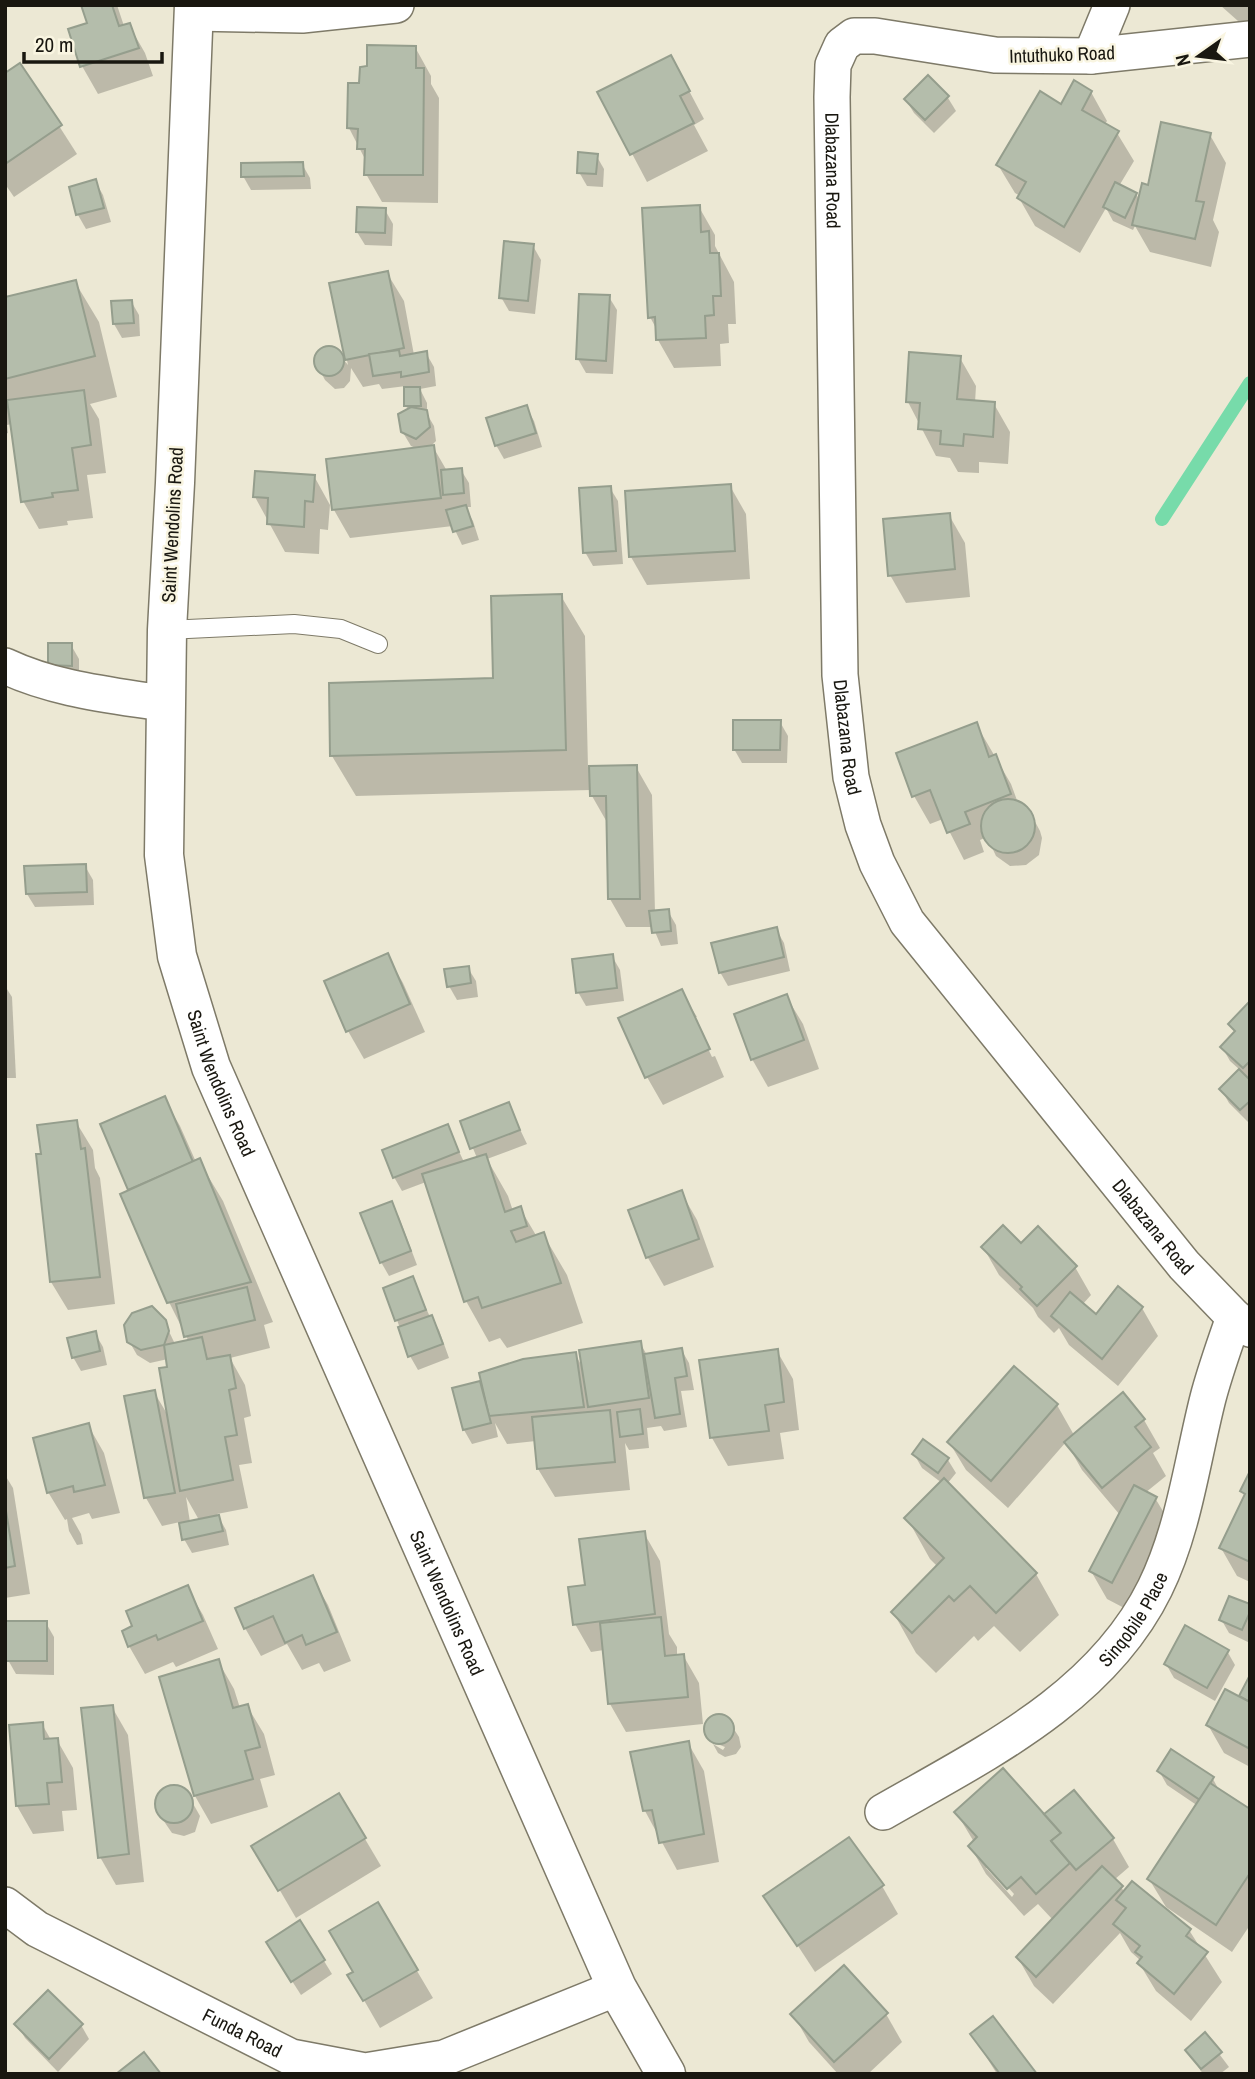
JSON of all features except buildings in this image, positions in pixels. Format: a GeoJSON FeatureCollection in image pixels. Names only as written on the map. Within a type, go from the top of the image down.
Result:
{"type":"FeatureCollection","features":[{"type":"Feature","properties":{"kind":"street"},"geometry":{"type":"LineString","coordinates":[[193,9],[302,15],[396,5]]}},
{"type":"Feature","properties":{"kind":"street"},"geometry":{"type":"LineString","coordinates":[[1091,55],[1112,5]]}},
{"type":"Feature","properties":{"kind":"street","name":"Saint Wendolins Road"},"geometry":{"type":"LineString","coordinates":[[193,9],[167,630],[164,855],[177,956],[211,1067],[617,1988],[666,2074]]}},
{"type":"Feature","properties":{"kind":"street","name":"Dlabazana Road"},"geometry":{"type":"LineString","coordinates":[[875,36],[854,36],[842,45],[834,65],[832,97],[840,674],[851,777],[863,825],[877,863],[907,922],[1184,1265],[1242,1323]]}},
{"type":"Feature","properties":{"kind":"street","name":"Intuthuko Road"},"geometry":{"type":"LineString","coordinates":[[875,36],[995,55],[1091,55],[1250,38]]}},
{"type":"Feature","properties":{"kind":"street"},"geometry":{"type":"LineString","coordinates":[[5,666],[23,675],[73,689],[167,704]]}},
{"type":"Feature","properties":{"kind":"street","name":"Sinqobile Place"},"geometry":{"type":"LineString","coordinates":[[883,1812],[1012,1738],[1083,1683],[1131,1629],[1155,1587],[1180,1518],[1208,1396],[1242,1323]]}},
{"type":"Feature","properties":{"kind":"street","name":"Funda Road"},"geometry":{"type":"LineString","coordinates":[[5,1905],[37,1930],[291,2057],[365,2071],[444,2058],[617,1988]]}},
{"type":"Feature","properties":{"kind":"lane"},"geometry":{"type":"LineString","coordinates":[[167,630],[293,624],[341,629],[378,644]]}},
{"type":"Feature","properties":{"kind":"waterway"},"geometry":{"type":"LineString","coordinates":[[1162,519],[1250,383]]}}]}
